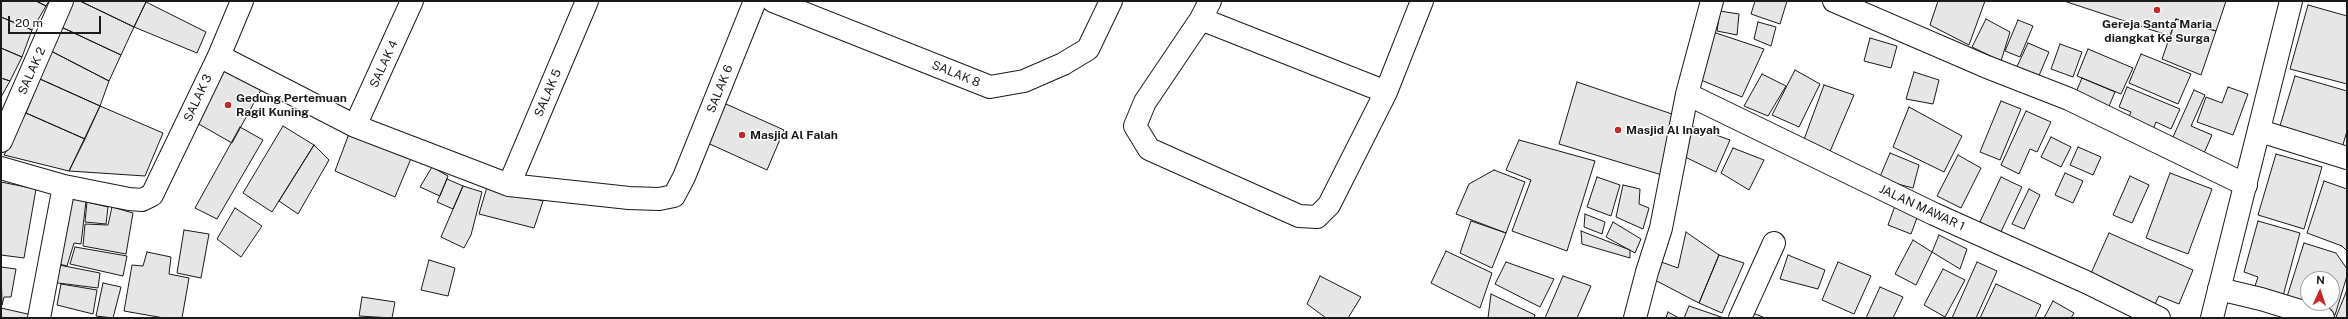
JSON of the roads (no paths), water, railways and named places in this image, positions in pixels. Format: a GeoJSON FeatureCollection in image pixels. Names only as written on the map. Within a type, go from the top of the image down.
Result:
{"type":"FeatureCollection","features":[{"type":"Feature","properties":{"kind":"street","name":"SALAK 2"},"geometry":{"type":"LineString","coordinates":[[1,141],[62,1]]}},
{"type":"Feature","properties":{"kind":"street","name":"SALAK 3"},"geometry":{"type":"LineString","coordinates":[[64,186],[129,199],[142,200],[152,195],[219,56],[242,1]]}},
{"type":"Feature","properties":{"kind":"street","name":"SALAK 4"},"geometry":{"type":"LineString","coordinates":[[355,126],[412,1]]}},
{"type":"Feature","properties":{"kind":"street","name":"SALAK 5"},"geometry":{"type":"LineString","coordinates":[[509,185],[587,1]]}},
{"type":"Feature","properties":{"kind":"street","name":"SALAK 6"},"geometry":{"type":"LineString","coordinates":[[219,56],[355,126],[509,185],[660,200],[674,196],[684,177],[755,1]]}},
{"type":"Feature","properties":{"kind":"street","name":"SALAK 8"},"geometry":{"type":"LineString","coordinates":[[773,1],[990,87],[1024,81],[1063,64],[1088,49],[1111,1]]}},
{"type":"Feature","properties":{"kind":"street"},"geometry":{"type":"LineString","coordinates":[[1386,92],[1206,10],[1145,102],[1135,126],[1149,149],[1299,216],[1317,218],[1330,205],[1386,92],[1422,1]]}},
{"type":"Feature","properties":{"kind":"street"},"geometry":{"type":"LineString","coordinates":[[1635,318],[1647,272],[1661,228],[1687,94],[1712,1]]}},
{"type":"Feature","properties":{"kind":"street"},"geometry":{"type":"LineString","coordinates":[[1834,1],[1987,67],[2070,99],[2246,185]]}},
{"type":"Feature","properties":{"kind":"street"},"geometry":{"type":"LineString","coordinates":[[2212,318],[2260,131],[2291,1]]}},
{"type":"Feature","properties":{"kind":"street","name":"JALAN MAWAR 1"},"geometry":{"type":"LineString","coordinates":[[1687,94],[1934,214],[2086,282],[2159,318]]}},
{"type":"Feature","properties":{"kind":"street"},"geometry":{"type":"LineString","coordinates":[[2260,131],[2347,158]]}},
{"type":"Feature","properties":{"kind":"street"},"geometry":{"type":"LineString","coordinates":[[1,168],[64,186],[39,318]]}},
{"type":"Feature","properties":{"kind":"street"},"geometry":{"type":"LineString","coordinates":[[1740,318],[1774,244]]}},
{"type":"Feature","properties":{"kind":"street"},"geometry":{"type":"LineString","coordinates":[[2219,289],[2268,301],[2323,318]]}},
{"type":"Feature","properties":{"kind":"place","name":"Gereja Santa Maria diangkat Ke Surga"},"geometry":{"type":"Point","coordinates":[2157,10]}},
{"type":"Feature","properties":{"kind":"place","name":"Gedung Pertemuan Ragil Kuning"},"geometry":{"type":"Point","coordinates":[228,105]}},
{"type":"Feature","properties":{"kind":"place","name":"Masjid Al Inayah"},"geometry":{"type":"Point","coordinates":[1618,130]}},
{"type":"Feature","properties":{"kind":"place","name":"Masjid Al Falah"},"geometry":{"type":"Point","coordinates":[742,135]}}]}
